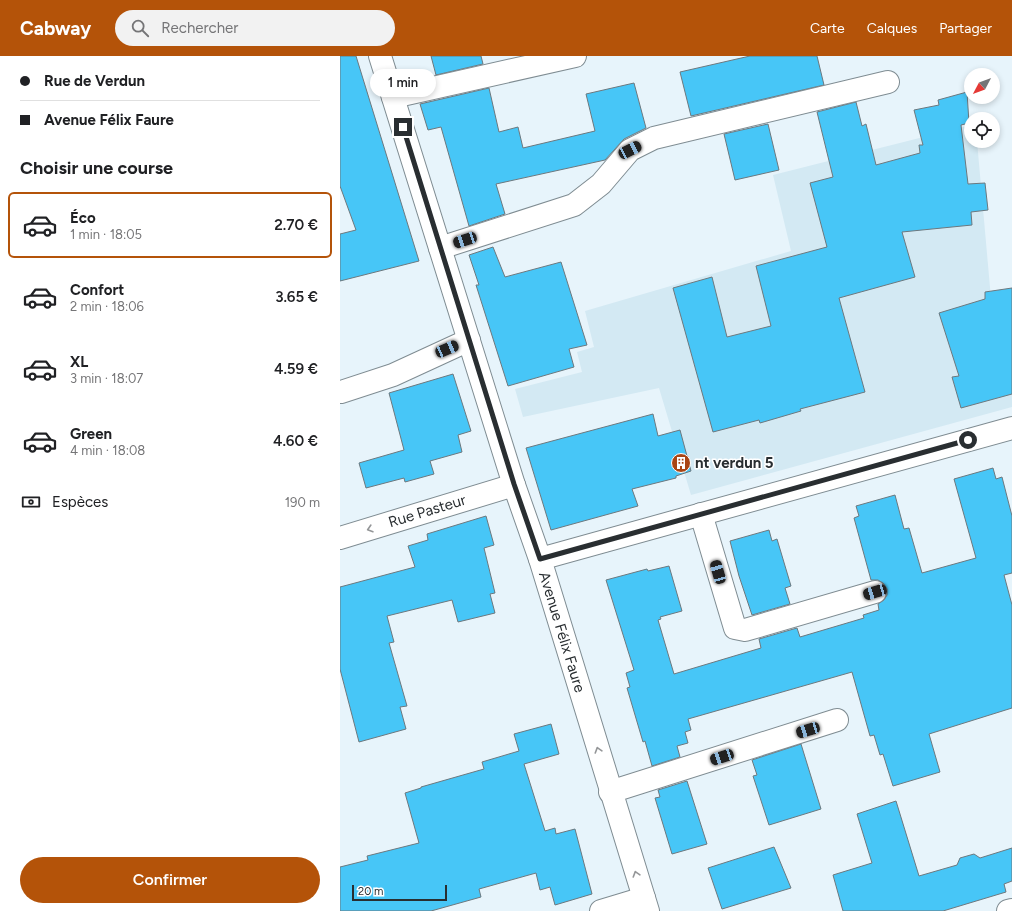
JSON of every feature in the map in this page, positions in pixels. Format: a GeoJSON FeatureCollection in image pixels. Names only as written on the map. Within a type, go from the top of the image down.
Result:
{"type":"FeatureCollection","features":[{"type":"Feature","properties":{"kind":"street","name":"Avenue Félix Faure"},"geometry":{"type":"LineString","coordinates":[[380,56],[514,484],[540,559],[610,792],[646,905]]}},
{"type":"Feature","properties":{"kind":"street"},"geometry":{"type":"LineString","coordinates":[[393,97],[575,56]]}},
{"type":"Feature","properties":{"kind":"street"},"geometry":{"type":"LineString","coordinates":[[440,248],[574,205],[601,184],[630,150],[654,138],[888,82]]}},
{"type":"Feature","properties":{"kind":"street"},"geometry":{"type":"LineString","coordinates":[[341,392],[393,375],[469,340]]}},
{"type":"Feature","properties":{"kind":"street"},"geometry":{"type":"LineString","coordinates":[[540,559],[1012,428]]}},
{"type":"Feature","properties":{"kind":"street","name":"Rue Pasteur"},"geometry":{"type":"LineString","coordinates":[[340,538],[514,484]]}},
{"type":"Feature","properties":{"kind":"street"},"geometry":{"type":"LineString","coordinates":[[701,514],[734,628],[745,630],[875,592]]}},
{"type":"Feature","properties":{"kind":"street"},"geometry":{"type":"LineString","coordinates":[[610,792],[837,720]]}},
{"type":"Feature","properties":{"kind":"street"},"geometry":{"type":"LineString","coordinates":[[601,911],[646,905]]}},
{"type":"Feature","properties":{"kind":"street"},"geometry":{"type":"LineString","coordinates":[[1008,911],[1012,910]]}},
{"type":"Feature","properties":{"kind":"shaded area"},"geometry":{"type":"Polygon","coordinates":[[[964,127],[964,148],[978,148],[992,310],[1012,370],[1012,407],[691,495],[659,388],[523,417],[515,389],[582,372],[577,352],[594,347],[585,311],[791,251],[773,175],[964,127]]]}},
{"type":"Feature","properties":{"kind":"building"},"geometry":{"type":"Polygon","coordinates":[[[340,56],[356,56],[419,261],[340,281],[340,234],[356,230],[340,186],[340,56]]]}},
{"type":"Feature","properties":{"kind":"building"},"geometry":{"type":"Polygon","coordinates":[[[431,56],[481,56],[483,64],[436,75],[431,56]]]}},
{"type":"Feature","properties":{"kind":"building"},"geometry":{"type":"Polygon","coordinates":[[[750,56],[817,56],[824,85],[691,116],[680,72],[750,56]]]}},
{"type":"Feature","properties":{"kind":"building"},"geometry":{"type":"Polygon","coordinates":[[[634,83],[646,128],[624,139],[605,160],[496,184],[505,214],[469,226],[441,127],[428,130],[420,104],[489,88],[499,132],[518,127],[523,148],[595,131],[586,94],[634,83]]]}},
{"type":"Feature","properties":{"kind":"building"},"geometry":{"type":"Polygon","coordinates":[[[964,93],[964,104],[968,104],[968,112],[964,112],[964,124],[961,125],[968,184],[985,183],[988,210],[971,212],[972,225],[902,232],[915,277],[839,298],[865,392],[800,409],[801,411],[760,423],[759,420],[713,432],[673,288],[712,277],[727,337],[771,326],[756,266],[827,247],[810,183],[833,177],[817,112],[856,102],[862,126],[866,124],[876,165],[920,153],[919,145],[923,145],[914,110],[939,105],[938,100],[964,93]]]}},
{"type":"Feature","properties":{"kind":"building"},"geometry":{"type":"Polygon","coordinates":[[[768,124],[779,170],[735,180],[724,134],[768,124]]]}},
{"type":"Feature","properties":{"kind":"building"},"geometry":{"type":"Polygon","coordinates":[[[493,247],[505,277],[561,262],[587,345],[569,349],[574,367],[508,386],[476,285],[479,285],[469,255],[493,247]]]}},
{"type":"Feature","properties":{"kind":"building"},"geometry":{"type":"Polygon","coordinates":[[[1012,288],[1012,394],[961,408],[952,377],[959,376],[939,313],[985,299],[985,292],[1012,288]]]}},
{"type":"Feature","properties":{"kind":"building"},"geometry":{"type":"Polygon","coordinates":[[[453,374],[471,431],[458,435],[462,452],[430,461],[434,474],[405,482],[404,478],[366,488],[359,463],[404,450],[389,393],[453,374]]]}},
{"type":"Feature","properties":{"kind":"building"},"geometry":{"type":"Polygon","coordinates":[[[653,414],[658,436],[680,430],[691,471],[676,476],[676,478],[632,489],[638,506],[551,530],[526,448],[653,414]]]}},
{"type":"Feature","properties":{"kind":"building"},"geometry":{"type":"Polygon","coordinates":[[[993,468],[996,479],[1002,477],[1012,516],[1012,573],[1004,575],[1012,605],[1012,708],[929,734],[940,772],[893,786],[883,754],[880,755],[874,735],[870,736],[852,672],[688,719],[691,730],[685,732],[688,743],[677,746],[680,757],[652,766],[645,741],[643,742],[627,688],[630,687],[626,673],[634,670],[606,580],[647,569],[648,571],[669,566],[682,611],[660,617],[661,619],[658,620],[674,674],[761,648],[759,639],[797,628],[800,637],[864,618],[863,615],[879,610],[878,604],[884,600],[887,595],[887,589],[883,583],[878,580],[871,580],[854,518],[859,516],[856,506],[895,495],[904,529],[909,528],[922,573],[976,558],[954,479],[993,468]]]}},
{"type":"Feature","properties":{"kind":"building"},"geometry":{"type":"Polygon","coordinates":[[[486,516],[494,545],[484,548],[495,593],[490,594],[495,613],[458,622],[452,600],[387,616],[394,642],[389,643],[407,706],[400,707],[406,729],[359,742],[340,669],[340,587],[415,567],[408,546],[428,540],[427,534],[486,516]]]}},
{"type":"Feature","properties":{"kind":"building"},"geometry":{"type":"Polygon","coordinates":[[[769,530],[772,541],[777,539],[791,586],[785,588],[790,604],[752,615],[739,576],[730,541],[769,530]]]}},
{"type":"Feature","properties":{"kind":"building"},"geometry":{"type":"Polygon","coordinates":[[[551,724],[559,754],[524,764],[545,831],[555,828],[556,834],[575,829],[592,894],[555,905],[550,887],[540,890],[536,873],[479,889],[481,897],[431,911],[340,911],[340,867],[368,860],[367,856],[419,843],[405,793],[484,769],[482,762],[519,751],[514,734],[551,724]]]}},
{"type":"Feature","properties":{"kind":"building"},"geometry":{"type":"Polygon","coordinates":[[[801,744],[821,809],[769,825],[753,776],[757,775],[752,760],[801,744]]]}},
{"type":"Feature","properties":{"kind":"building"},"geometry":{"type":"Polygon","coordinates":[[[687,781],[707,844],[672,854],[655,798],[660,797],[658,790],[687,781]]]}},
{"type":"Feature","properties":{"kind":"building"},"geometry":{"type":"Polygon","coordinates":[[[896,801],[919,876],[957,865],[960,858],[974,854],[980,858],[1012,848],[1012,881],[1004,884],[1006,892],[943,911],[843,911],[833,875],[872,863],[857,814],[896,801]]]}},
{"type":"Feature","properties":{"kind":"building"},"geometry":{"type":"Polygon","coordinates":[[[774,847],[791,888],[722,909],[708,868],[774,847]]]}},
{"type":"Feature","properties":{"kind":"place","name":"nt verdun 5"},"geometry":{"type":"Point","coordinates":[681,463]}},
{"type":"Feature","properties":{"kind":"route"},"geometry":{"type":"LineString","coordinates":[[403,127],[514,484],[540,559],[968,440]]}}]}
